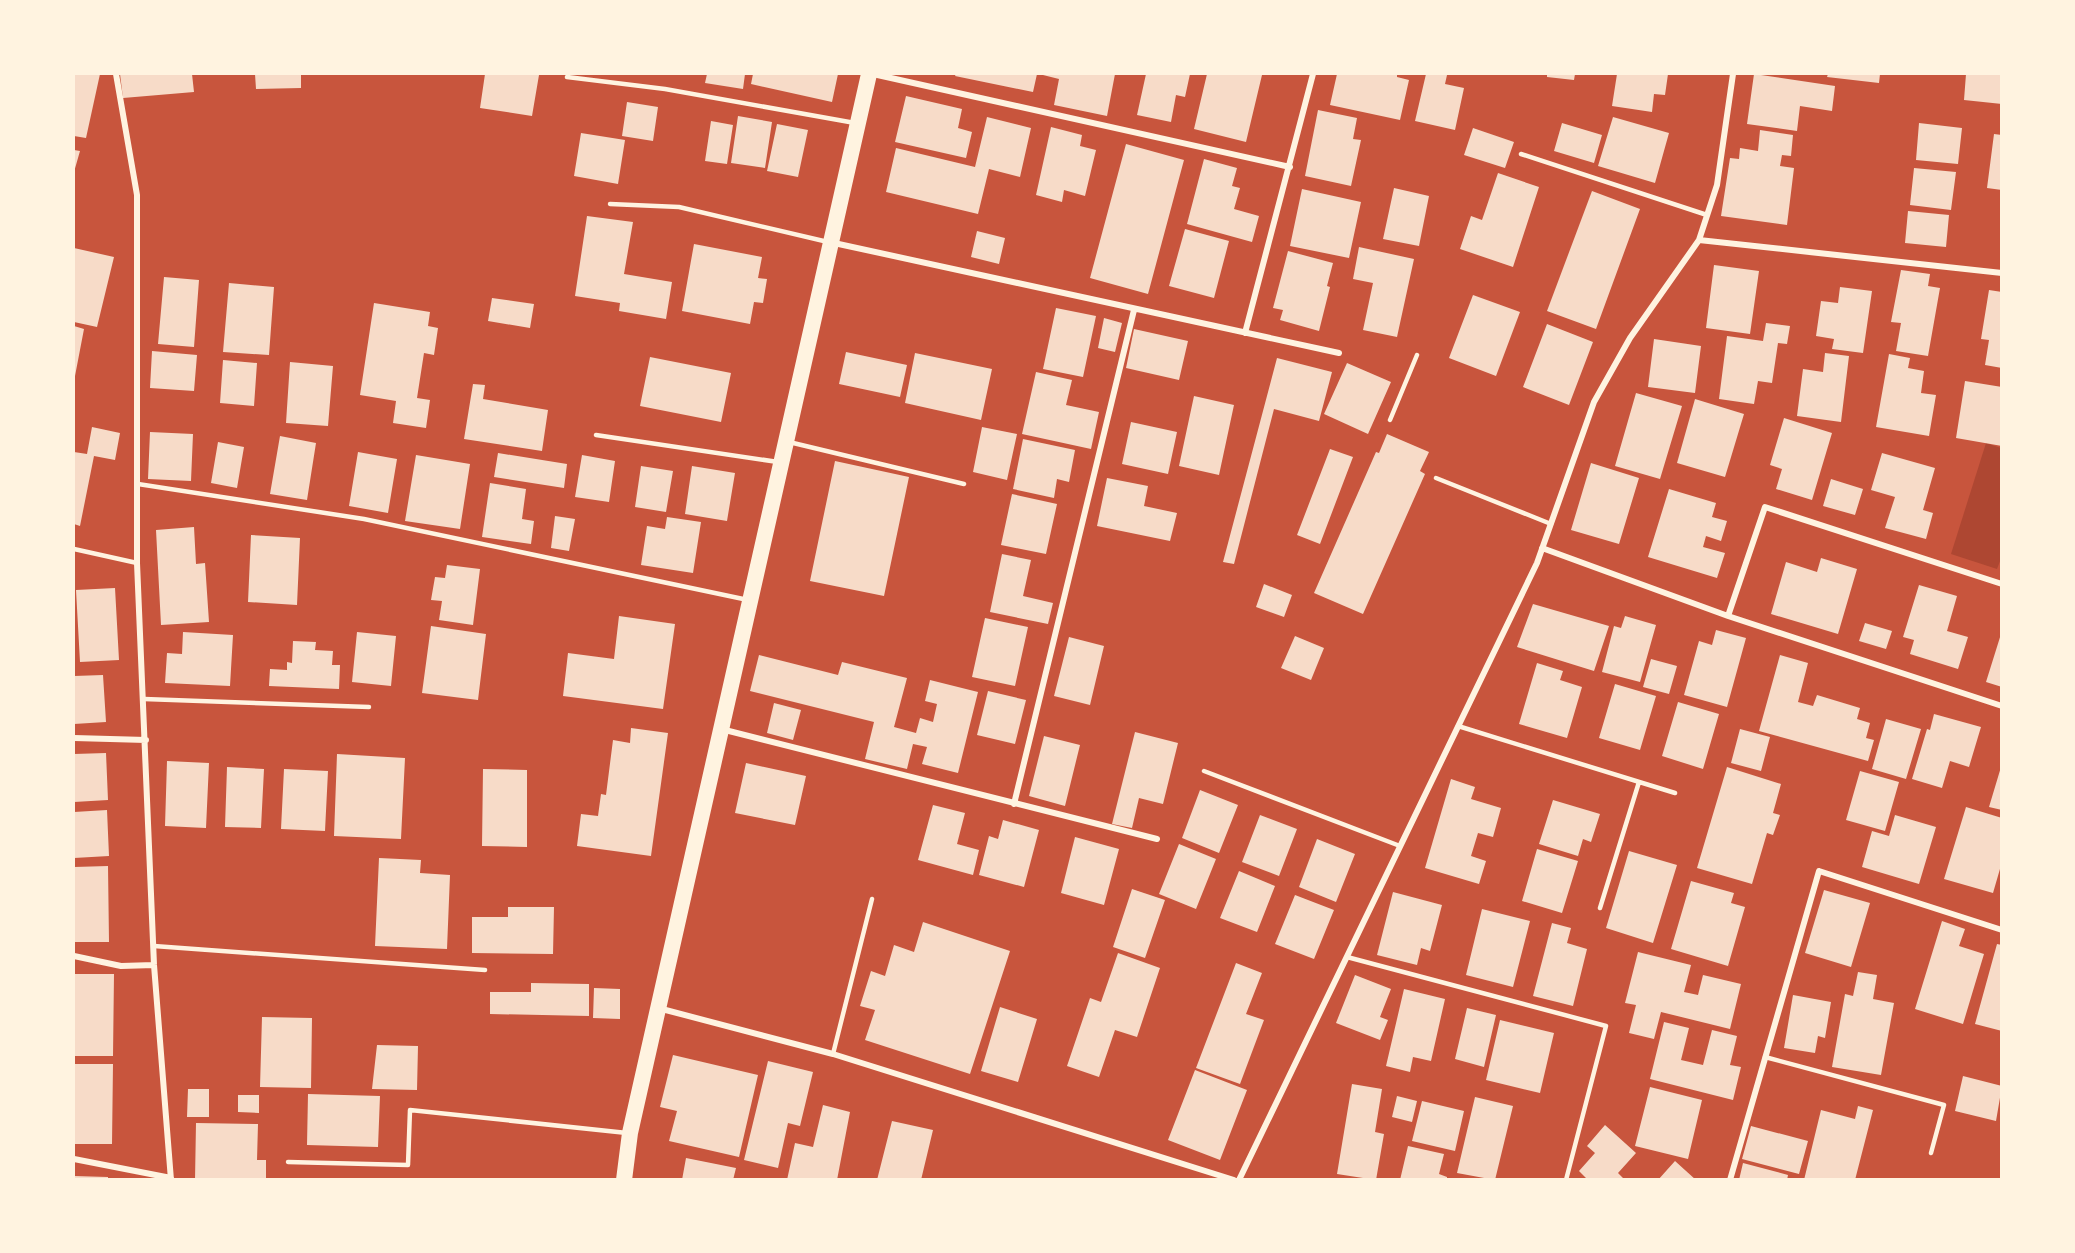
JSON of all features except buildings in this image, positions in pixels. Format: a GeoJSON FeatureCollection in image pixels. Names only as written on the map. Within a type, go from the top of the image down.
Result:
{"type":"FeatureCollection","features":[{"type":"Feature","properties":{"kind":"highway"},"geometry":{"type":"LineString","coordinates":[[624,1179],[630,1133],[830,242],[871,74]]}},
{"type":"Feature","properties":{"kind":"street"},"geometry":{"type":"LineString","coordinates":[[74,1158],[171,1179],[154,965],[137,563],[137,195],[116,74]]}},
{"type":"Feature","properties":{"kind":"street"},"geometry":{"type":"LineString","coordinates":[[871,74],[1290,167]]}},
{"type":"Feature","properties":{"kind":"street"},"geometry":{"type":"LineString","coordinates":[[1245,333],[1314,74]]}},
{"type":"Feature","properties":{"kind":"street"},"geometry":{"type":"LineString","coordinates":[[1239,1179],[1542,548],[1594,402],[1630,338],[1699,240],[1717,185],[1733,74]]}},
{"type":"Feature","properties":{"kind":"street"},"geometry":{"type":"LineString","coordinates":[[1699,240],[2001,273]]}},
{"type":"Feature","properties":{"kind":"street"},"geometry":{"type":"LineString","coordinates":[[830,242],[1339,353]]}},
{"type":"Feature","properties":{"kind":"street"},"geometry":{"type":"LineString","coordinates":[[1014,804],[1134,310]]}},
{"type":"Feature","properties":{"kind":"street"},"geometry":{"type":"LineString","coordinates":[[1728,616],[1766,507],[2001,584]]}},
{"type":"Feature","properties":{"kind":"street"},"geometry":{"type":"LineString","coordinates":[[1542,548],[1728,616],[2001,706]]}},
{"type":"Feature","properties":{"kind":"street"},"geometry":{"type":"LineString","coordinates":[[721,729],[1157,838]]}},
{"type":"Feature","properties":{"kind":"street"},"geometry":{"type":"LineString","coordinates":[[74,738],[146,740]]}},
{"type":"Feature","properties":{"kind":"street"},"geometry":{"type":"LineString","coordinates":[[1730,1179],[1820,871],[2001,930]]}},
{"type":"Feature","properties":{"kind":"street"},"geometry":{"type":"LineString","coordinates":[[74,956],[121,966],[154,965]]}},
{"type":"Feature","properties":{"kind":"street"},"geometry":{"type":"LineString","coordinates":[[658,1008],[833,1054],[1234,1179]]}},
{"type":"Feature","properties":{"kind":"lane"},"geometry":{"type":"LineString","coordinates":[[567,76],[665,89],[858,123]]}},
{"type":"Feature","properties":{"kind":"lane"},"geometry":{"type":"LineString","coordinates":[[1521,154],[1707,215]]}},
{"type":"Feature","properties":{"kind":"lane"},"geometry":{"type":"LineString","coordinates":[[610,204],[679,207],[830,242]]}},
{"type":"Feature","properties":{"kind":"lane"},"geometry":{"type":"LineString","coordinates":[[1390,420],[1417,356]]}},
{"type":"Feature","properties":{"kind":"lane"},"geometry":{"type":"LineString","coordinates":[[596,435],[781,463]]}},
{"type":"Feature","properties":{"kind":"lane"},"geometry":{"type":"LineString","coordinates":[[786,441],[964,484]]}},
{"type":"Feature","properties":{"kind":"lane"},"geometry":{"type":"LineString","coordinates":[[1436,478],[1551,524]]}},
{"type":"Feature","properties":{"kind":"lane"},"geometry":{"type":"LineString","coordinates":[[138,484],[364,519],[750,600]]}},
{"type":"Feature","properties":{"kind":"lane"},"geometry":{"type":"LineString","coordinates":[[74,549],[137,563]]}},
{"type":"Feature","properties":{"kind":"lane"},"geometry":{"type":"LineString","coordinates":[[144,699],[369,707]]}},
{"type":"Feature","properties":{"kind":"lane"},"geometry":{"type":"LineString","coordinates":[[1458,726],[1675,793]]}},
{"type":"Feature","properties":{"kind":"lane"},"geometry":{"type":"LineString","coordinates":[[1204,771],[1400,846]]}},
{"type":"Feature","properties":{"kind":"lane"},"geometry":{"type":"LineString","coordinates":[[1600,908],[1639,782]]}},
{"type":"Feature","properties":{"kind":"lane"},"geometry":{"type":"LineString","coordinates":[[833,1054],[872,899]]}},
{"type":"Feature","properties":{"kind":"lane"},"geometry":{"type":"LineString","coordinates":[[154,946],[485,970]]}},
{"type":"Feature","properties":{"kind":"lane"},"geometry":{"type":"LineString","coordinates":[[1347,957],[1606,1026],[1566,1179]]}},
{"type":"Feature","properties":{"kind":"lane"},"geometry":{"type":"LineString","coordinates":[[1765,1056],[1944,1105],[1931,1153]]}},
{"type":"Feature","properties":{"kind":"lane"},"geometry":{"type":"LineString","coordinates":[[288,1162],[408,1165],[410,1110],[630,1133]]}},
{"type":"Feature","properties":{"kind":"shaded area"},"geometry":{"type":"Polygon","coordinates":[[[1986,443],[2001,448],[2002,556],[1997,569],[1951,554],[1986,443]]]}}]}
